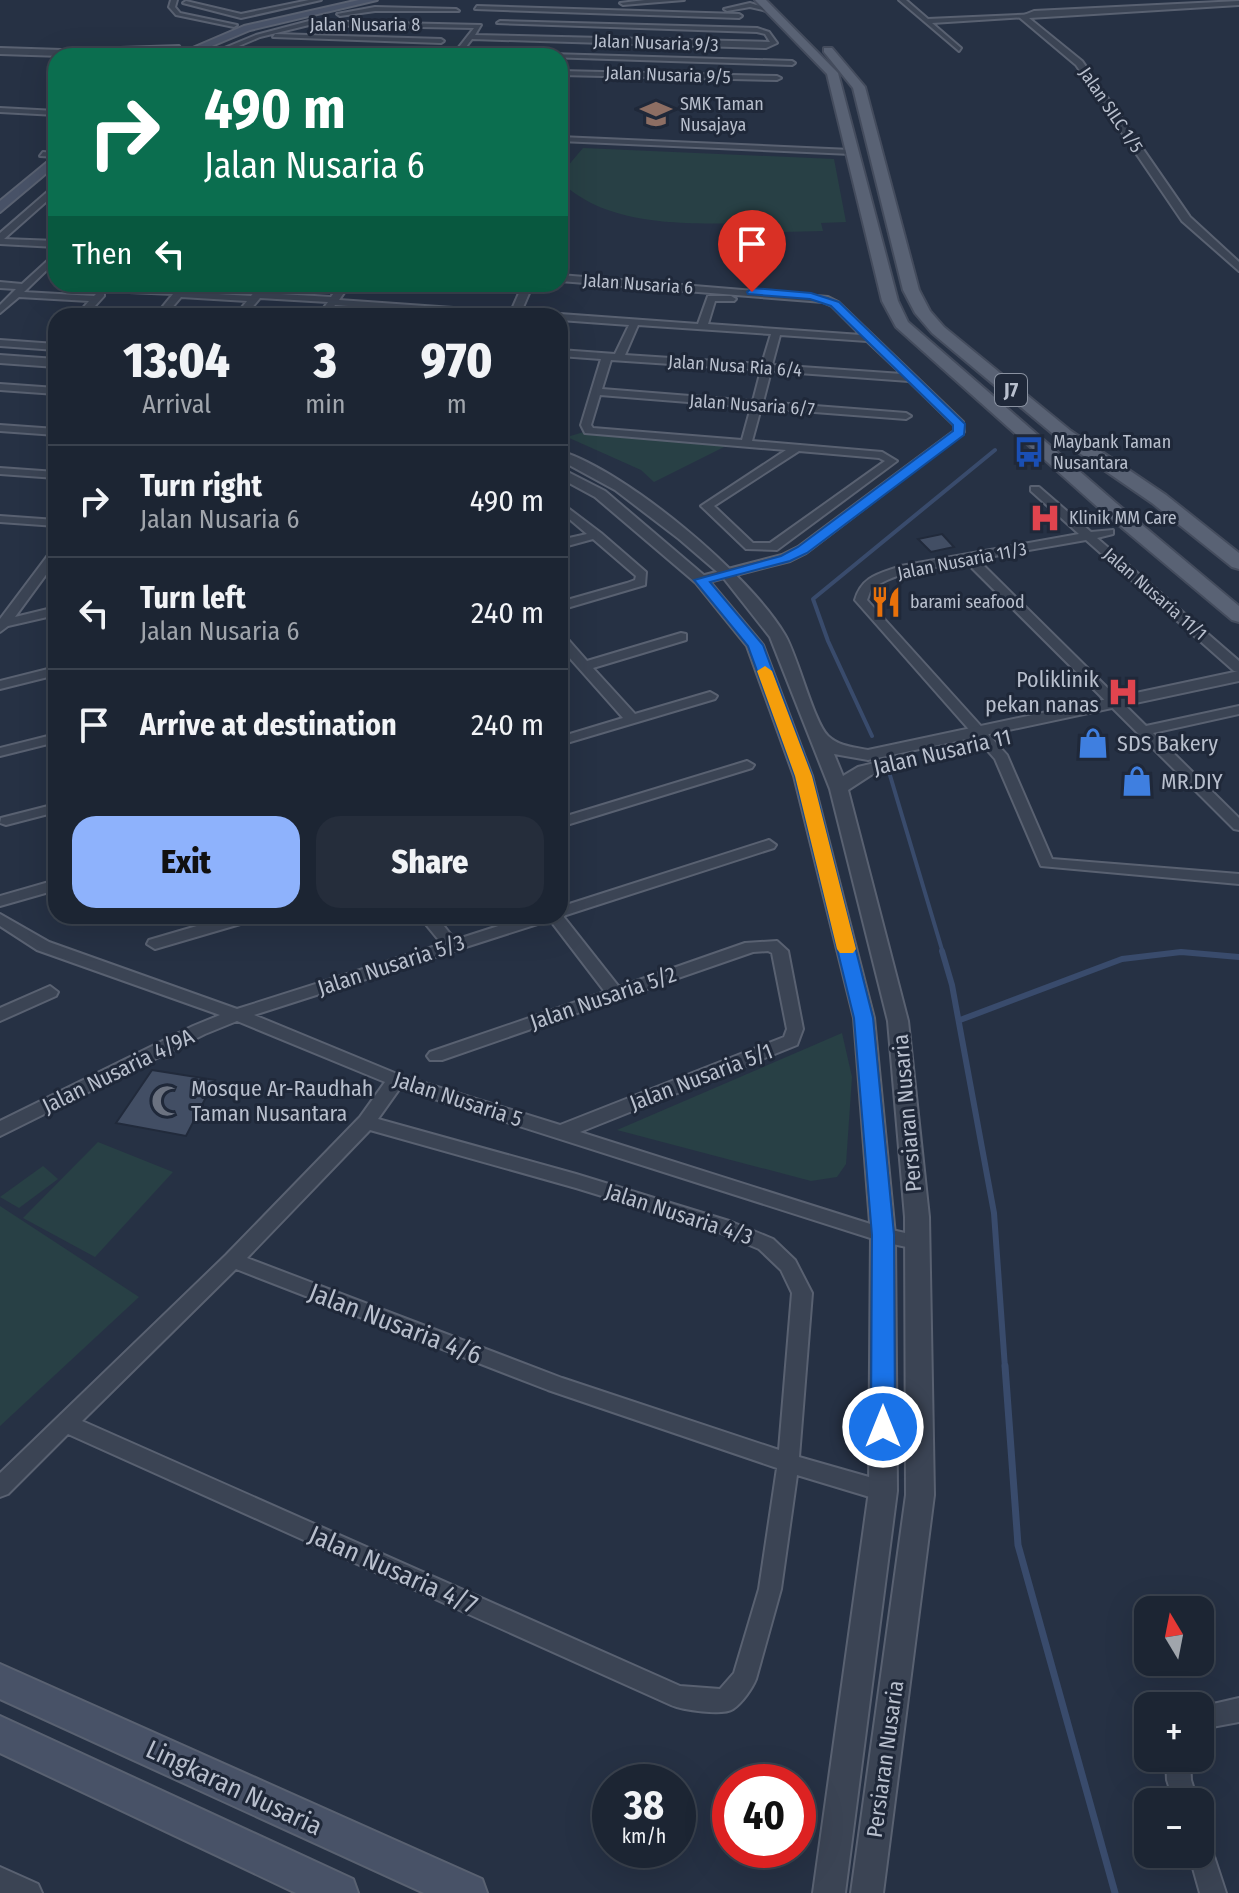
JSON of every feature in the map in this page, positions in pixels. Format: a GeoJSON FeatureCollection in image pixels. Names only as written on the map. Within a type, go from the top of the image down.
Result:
{"type":"FeatureCollection","features":[{"type":"Feature","properties":{"kind":"main road"},"geometry":{"type":"LineString","coordinates":[[187,48],[238,24],[352,1],[372,0]]}},
{"type":"Feature","properties":{"kind":"main road","name":"J7"},"geometry":{"type":"LineString","coordinates":[[763,3],[832,73],[890,301],[902,324],[1109,507],[1239,616]]}},
{"type":"Feature","properties":{"kind":"main road","name":"J7"},"geometry":{"type":"LineString","coordinates":[[763,3],[839,60],[859,87],[909,282],[923,313],[938,330],[1065,435],[1159,499],[1238,562]]}},
{"type":"Feature","properties":{"kind":"main road"},"geometry":{"type":"LineString","coordinates":[[187,48],[238,24]]}},
{"type":"Feature","properties":{"kind":"main road"},"geometry":{"type":"LineString","coordinates":[[0,190],[48,159]]}},
{"type":"Feature","properties":{"kind":"main road"},"geometry":{"type":"LineString","coordinates":[[0,208],[48,160]]}},
{"type":"Feature","properties":{"kind":"main road"},"geometry":{"type":"LineString","coordinates":[[1099,534],[1120,524],[1109,507]]}},
{"type":"Feature","properties":{"kind":"main road"},"geometry":{"type":"LineString","coordinates":[[1099,534],[1132,535],[1163,552]]}},
{"type":"Feature","properties":{"kind":"main road","name":"Lingkaran Nusaria"},"geometry":{"type":"LineString","coordinates":[[0,1681],[468,1893]]}},
{"type":"Feature","properties":{"kind":"main road"},"geometry":{"type":"LineString","coordinates":[[0,1734],[339,1893]]}},
{"type":"Feature","properties":{"kind":"street"},"geometry":{"type":"LineString","coordinates":[[174,0],[172,7],[178,14],[238,24],[287,6],[318,0]]}},
{"type":"Feature","properties":{"kind":"street"},"geometry":{"type":"LineString","coordinates":[[260,0],[287,6]]}},
{"type":"Feature","properties":{"kind":"street"},"geometry":{"type":"LineString","coordinates":[[473,0],[494,3],[681,0]]}},
{"type":"Feature","properties":{"kind":"street"},"geometry":{"type":"LineString","coordinates":[[461,48],[483,21],[473,0]]}},
{"type":"Feature","properties":{"kind":"street"},"geometry":{"type":"LineString","coordinates":[[902,0],[959,49]]}},
{"type":"Feature","properties":{"kind":"street"},"geometry":{"type":"LineString","coordinates":[[654,1],[665,11],[733,9],[731,3],[763,3]]}},
{"type":"Feature","properties":{"kind":"street"},"geometry":{"type":"LineString","coordinates":[[186,3],[238,24]]}},
{"type":"Feature","properties":{"kind":"street"},"geometry":{"type":"LineString","coordinates":[[924,19],[1051,16],[1239,5]]}},
{"type":"Feature","properties":{"kind":"street"},"geometry":{"type":"LineString","coordinates":[[964,18],[1239,5]]}},
{"type":"Feature","properties":{"kind":"street"},"geometry":{"type":"LineString","coordinates":[[477,8],[739,16]]}},
{"type":"Feature","properties":{"kind":"street"},"geometry":{"type":"LineString","coordinates":[[340,14],[366,9],[456,11]]}},
{"type":"Feature","properties":{"kind":"street"},"geometry":{"type":"LineString","coordinates":[[387,24],[399,9]]}},
{"type":"Feature","properties":{"kind":"street"},"geometry":{"type":"LineString","coordinates":[[635,58],[638,13]]}},
{"type":"Feature","properties":{"kind":"street"},"geometry":{"type":"LineString","coordinates":[[1023,17],[1034,13]]}},
{"type":"Feature","properties":{"kind":"street","name":"Jalan SILC 1/5"},"geometry":{"type":"LineString","coordinates":[[1051,16],[1042,19],[1041,25],[1089,64],[1186,203],[1239,255]]}},
{"type":"Feature","properties":{"kind":"street","name":"Jalan SILC 1/5"},"geometry":{"type":"LineString","coordinates":[[1023,17],[1079,63],[1179,211],[1239,268]]}},
{"type":"Feature","properties":{"kind":"street","name":"Jalan Nusaria 8"},"geometry":{"type":"LineString","coordinates":[[225,48],[309,23],[479,26]]}},
{"type":"Feature","properties":{"kind":"street"},"geometry":{"type":"LineString","coordinates":[[500,23],[635,27]]}},
{"type":"Feature","properties":{"kind":"street"},"geometry":{"type":"LineString","coordinates":[[581,40],[587,26]]}},
{"type":"Feature","properties":{"kind":"street","name":"Jalan Nusaria 9/3"},"geometry":{"type":"LineString","coordinates":[[470,37],[774,45],[763,31],[635,27]]}},
{"type":"Feature","properties":{"kind":"street"},"geometry":{"type":"LineString","coordinates":[[258,36],[441,41]]}},
{"type":"Feature","properties":{"kind":"street"},"geometry":{"type":"LineString","coordinates":[[343,48],[351,39]]}},
{"type":"Feature","properties":{"kind":"street"},"geometry":{"type":"LineString","coordinates":[[0,51],[48,53]]}},
{"type":"Feature","properties":{"kind":"street"},"geometry":{"type":"LineString","coordinates":[[568,56],[792,63]]}},
{"type":"Feature","properties":{"kind":"street"},"geometry":{"type":"LineString","coordinates":[[568,67],[575,56]]}},
{"type":"Feature","properties":{"kind":"street"},"geometry":{"type":"LineString","coordinates":[[685,76],[688,60]]}},
{"type":"Feature","properties":{"kind":"street","name":"Jalan Nusaria 9/5"},"geometry":{"type":"LineString","coordinates":[[568,73],[777,78]]}},
{"type":"Feature","properties":{"kind":"street"},"geometry":{"type":"LineString","coordinates":[[0,108],[48,110]]}},
{"type":"Feature","properties":{"kind":"street"},"geometry":{"type":"LineString","coordinates":[[568,139],[851,152]]}},
{"type":"Feature","properties":{"kind":"street"},"geometry":{"type":"LineString","coordinates":[[0,240],[48,196]]}},
{"type":"Feature","properties":{"kind":"street"},"geometry":{"type":"LineString","coordinates":[[0,240],[48,243]]}},
{"type":"Feature","properties":{"kind":"street"},"geometry":{"type":"LineString","coordinates":[[0,310],[48,264]]}},
{"type":"Feature","properties":{"kind":"street"},"geometry":{"type":"LineString","coordinates":[[568,269],[725,280],[723,290]]}},
{"type":"Feature","properties":{"kind":"street","name":"Jalan Nusaria 6"},"geometry":{"type":"LineString","coordinates":[[568,279],[825,299],[835,304],[959,424],[959,432],[802,550],[786,558],[727,573]]}},
{"type":"Feature","properties":{"kind":"street"},"geometry":{"type":"LineString","coordinates":[[0,285],[96,299]]}},
{"type":"Feature","properties":{"kind":"street"},"geometry":{"type":"LineString","coordinates":[[570,288],[807,305]]}},
{"type":"Feature","properties":{"kind":"street"},"geometry":{"type":"LineString","coordinates":[[88,308],[102,292]]}},
{"type":"Feature","properties":{"kind":"street"},"geometry":{"type":"LineString","coordinates":[[167,308],[180,292]]}},
{"type":"Feature","properties":{"kind":"street"},"geometry":{"type":"LineString","coordinates":[[203,292],[420,308]]}},
{"type":"Feature","properties":{"kind":"street"},"geometry":{"type":"LineString","coordinates":[[246,308],[259,292]]}},
{"type":"Feature","properties":{"kind":"street"},"geometry":{"type":"LineString","coordinates":[[328,308],[339,292]]}},
{"type":"Feature","properties":{"kind":"street"},"geometry":{"type":"LineString","coordinates":[[702,327],[711,298]]}},
{"type":"Feature","properties":{"kind":"street"},"geometry":{"type":"LineString","coordinates":[[568,318],[869,338]]}},
{"type":"Feature","properties":{"kind":"street"},"geometry":{"type":"LineString","coordinates":[[635,322],[613,357],[598,392],[586,425],[589,431],[797,448],[889,457],[892,461],[773,547],[762,549],[750,546],[707,506],[797,448]]}},
{"type":"Feature","properties":{"kind":"street"},"geometry":{"type":"LineString","coordinates":[[746,445],[776,332]]}},
{"type":"Feature","properties":{"kind":"street"},"geometry":{"type":"LineString","coordinates":[[0,343],[48,345]]}},
{"type":"Feature","properties":{"kind":"street","name":"Jalan Nusa Ria 6/4"},"geometry":{"type":"LineString","coordinates":[[568,354],[910,378]]}},
{"type":"Feature","properties":{"kind":"street"},"geometry":{"type":"LineString","coordinates":[[0,359],[48,362]]}},
{"type":"Feature","properties":{"kind":"street"},"geometry":{"type":"LineString","coordinates":[[0,370],[48,373]]}},
{"type":"Feature","properties":{"kind":"street"},"geometry":{"type":"LineString","coordinates":[[2,389],[48,391]]}},
{"type":"Feature","properties":{"kind":"street","name":"Jalan Nusaria 6/7"},"geometry":{"type":"LineString","coordinates":[[598,392],[906,416]]}},
{"type":"Feature","properties":{"kind":"street"},"geometry":{"type":"LineString","coordinates":[[0,428],[48,431]]}},
{"type":"Feature","properties":{"kind":"street","name":"Persiaran Nusaria"},"geometry":{"type":"LineString","coordinates":[[568,459],[620,487],[727,573],[778,636],[839,789],[898,1021],[917,1217],[920,1495],[867,1893]]}},
{"type":"Feature","properties":{"kind":"street"},"geometry":{"type":"LineString","coordinates":[[0,471],[48,474]]}},
{"type":"Feature","properties":{"kind":"street","name":"Persiaran Nusaria"},"geometry":{"type":"LineString","coordinates":[[568,476],[600,494],[701,580],[755,645],[803,776],[864,1018],[883,1235],[883,1491],[829,1893]]}},
{"type":"Feature","properties":{"kind":"street","name":"Jalan Nusaria 11/1"},"geometry":{"type":"LineString","coordinates":[[1035,489],[1099,534],[1239,668]]}},
{"type":"Feature","properties":{"kind":"street"},"geometry":{"type":"LineString","coordinates":[[568,511],[638,569],[641,582],[568,604]]}},
{"type":"Feature","properties":{"kind":"street"},"geometry":{"type":"LineString","coordinates":[[0,519],[48,522]]}},
{"type":"Feature","properties":{"kind":"street","name":"Jalan Nusaria 11/3"},"geometry":{"type":"LineString","coordinates":[[982,737],[861,600],[865,587],[879,578],[905,569],[1099,534]]}},
{"type":"Feature","properties":{"kind":"street"},"geometry":{"type":"LineString","coordinates":[[568,542],[597,535]]}},
{"type":"Feature","properties":{"kind":"street"},"geometry":{"type":"LineString","coordinates":[[969,558],[1239,826]]}},
{"type":"Feature","properties":{"kind":"street"},"geometry":{"type":"LineString","coordinates":[[2,626],[48,564]]}},
{"type":"Feature","properties":{"kind":"street"},"geometry":{"type":"LineString","coordinates":[[701,580],[727,573]]}},
{"type":"Feature","properties":{"kind":"street"},"geometry":{"type":"LineString","coordinates":[[2,626],[48,613]]}},
{"type":"Feature","properties":{"kind":"street"},"geometry":{"type":"LineString","coordinates":[[584,666],[681,637]]}},
{"type":"Feature","properties":{"kind":"street"},"geometry":{"type":"LineString","coordinates":[[568,648],[632,719]]}},
{"type":"Feature","properties":{"kind":"street"},"geometry":{"type":"LineString","coordinates":[[0,685],[48,673]]}},
{"type":"Feature","properties":{"kind":"street","name":"Jalan Nusaria 11"},"geometry":{"type":"LineString","coordinates":[[839,789],[848,778],[863,770],[982,737],[1119,707],[1239,676]]}},
{"type":"Feature","properties":{"kind":"street","name":"Jalan Nusaria 11"},"geometry":{"type":"LineString","coordinates":[[1119,707],[1239,687]]}},
{"type":"Feature","properties":{"kind":"street"},"geometry":{"type":"LineString","coordinates":[[568,739],[710,696]]}},
{"type":"Feature","properties":{"kind":"street"},"geometry":{"type":"LineString","coordinates":[[1143,731],[1239,710]]}},
{"type":"Feature","properties":{"kind":"street","name":"Jalan Nusaria 11"},"geometry":{"type":"LineString","coordinates":[[818,737],[837,750],[868,755],[982,737]]}},
{"type":"Feature","properties":{"kind":"street"},"geometry":{"type":"LineString","coordinates":[[982,737],[1002,758],[1046,863],[1239,879]]}},
{"type":"Feature","properties":{"kind":"street"},"geometry":{"type":"LineString","coordinates":[[0,752],[48,740]]}},
{"type":"Feature","properties":{"kind":"street"},"geometry":{"type":"LineString","coordinates":[[568,821],[747,765]]}},
{"type":"Feature","properties":{"kind":"street"},"geometry":{"type":"LineString","coordinates":[[6,821],[48,810]]}},
{"type":"Feature","properties":{"kind":"street"},"geometry":{"type":"LineString","coordinates":[[568,909],[769,845]]}},
{"type":"Feature","properties":{"kind":"street"},"geometry":{"type":"LineString","coordinates":[[0,901],[48,887]]}},
{"type":"Feature","properties":{"kind":"street","name":"Jalan Nusaria 5"},"geometry":{"type":"LineString","coordinates":[[0,919],[43,946],[237,1015],[396,1080],[883,1235],[916,1242]]}},
{"type":"Feature","properties":{"kind":"street"},"geometry":{"type":"LineString","coordinates":[[155,944],[221,924]]}},
{"type":"Feature","properties":{"kind":"street"},"geometry":{"type":"LineString","coordinates":[[434,924],[452,946]]}},
{"type":"Feature","properties":{"kind":"street","name":"Jalan Nusaria 5/3"},"geometry":{"type":"LineString","coordinates":[[237,1015],[521,924]]}},
{"type":"Feature","properties":{"kind":"street"},"geometry":{"type":"LineString","coordinates":[[561,924],[615,993]]}},
{"type":"Feature","properties":{"kind":"street","name":"Jalan Nusaria 5/2"},"geometry":{"type":"LineString","coordinates":[[436,1056],[751,947],[771,945]]}},
{"type":"Feature","properties":{"kind":"street","name":"Jalan Nusaria 5/1"},"geometry":{"type":"LineString","coordinates":[[561,1132],[791,1041],[795,1029],[780,951],[771,945]]}},
{"type":"Feature","properties":{"kind":"street"},"geometry":{"type":"LineString","coordinates":[[0,1015],[50,992]]}},
{"type":"Feature","properties":{"kind":"street","name":"Jalan Nusaria 4/9A"},"geometry":{"type":"LineString","coordinates":[[0,1129],[237,1015]]}},
{"type":"Feature","properties":{"kind":"street"},"geometry":{"type":"LineString","coordinates":[[0,1487],[233,1260],[366,1122],[396,1080]]}},
{"type":"Feature","properties":{"kind":"street","name":"Jalan Nusaria 4/3"},"geometry":{"type":"LineString","coordinates":[[366,1122],[722,1226],[766,1244],[788,1265],[802,1293],[788,1464],[770,1589],[744,1679],[725,1701]]}},
{"type":"Feature","properties":{"kind":"street","name":"Jalan Nusaria 4/6"},"geometry":{"type":"LineString","coordinates":[[233,1260],[453,1348],[788,1464],[883,1491]]}},
{"type":"Feature","properties":{"kind":"street","name":"Jalan Nusaria 4/7"},"geometry":{"type":"LineString","coordinates":[[65,1423],[679,1697],[725,1701]]}},
{"type":"Feature","properties":{"kind":"street"},"geometry":{"type":"LineString","coordinates":[[1214,1715],[1239,1710]]}},
{"type":"Feature","properties":{"kind":"street"},"geometry":{"type":"LineString","coordinates":[[1205,1868],[1213,1893]]}},
{"type":"Feature","properties":{"kind":"street"},"geometry":{"type":"LineString","coordinates":[[0,1880],[29,1893]]}},
{"type":"Feature","properties":{"kind":"green space"},"geometry":{"type":"Polygon","coordinates":[[[583,148],[834,159],[846,222],[821,223],[823,231],[738,233],[738,224],[669,222],[623,215],[581,197],[568,187],[568,166],[583,148]]]}},
{"type":"Feature","properties":{"kind":"green space"},"geometry":{"type":"Polygon","coordinates":[[[587,431],[599,435],[728,445],[654,482],[641,470],[568,437],[587,431]]]}},
{"type":"Feature","properties":{"kind":"green space"},"geometry":{"type":"Polygon","coordinates":[[[842,1033],[852,1077],[846,1164],[837,1177],[811,1181],[617,1130],[842,1033]]]}},
{"type":"Feature","properties":{"kind":"green space"},"geometry":{"type":"Polygon","coordinates":[[[98,1142],[173,1172],[95,1257],[23,1218],[98,1142]]]}},
{"type":"Feature","properties":{"kind":"green space"},"geometry":{"type":"Polygon","coordinates":[[[43,1166],[58,1179],[19,1208],[0,1197],[43,1166]]]}},
{"type":"Feature","properties":{"kind":"green space"},"geometry":{"type":"Polygon","coordinates":[[[0,1206],[139,1297],[0,1426],[0,1206]]]}},
{"type":"Feature","properties":{"kind":"building"},"geometry":{"type":"Polygon","coordinates":[[[942,534],[954,547],[931,552],[918,539],[942,534]]]}},
{"type":"Feature","properties":{"kind":"building","name":"Mosque Ar-Raudhah Taman Nusantara"},"geometry":{"type":"Polygon","coordinates":[[[152,1070],[215,1080],[186,1136],[116,1123],[152,1070]]]}},
{"type":"Feature","properties":{"kind":"waterway"},"geometry":{"type":"LineString","coordinates":[[872,736],[828,641],[813,599],[995,450]]}},
{"type":"Feature","properties":{"kind":"waterway"},"geometry":{"type":"LineString","coordinates":[[889,772],[943,953]]}},
{"type":"Feature","properties":{"kind":"waterway"},"geometry":{"type":"LineString","coordinates":[[942,951],[952,985],[994,1213],[1005,1368]]}},
{"type":"Feature","properties":{"kind":"waterway"},"geometry":{"type":"LineString","coordinates":[[960,1020],[1122,959],[1173,953]]}},
{"type":"Feature","properties":{"kind":"waterway"},"geometry":{"type":"LineString","coordinates":[[1173,953],[1193,953]]}},
{"type":"Feature","properties":{"kind":"waterway"},"geometry":{"type":"LineString","coordinates":[[1173,953],[1193,953]]}},
{"type":"Feature","properties":{"kind":"waterway"},"geometry":{"type":"LineString","coordinates":[[1193,953],[1239,957]]}},
{"type":"Feature","properties":{"kind":"waterway"},"geometry":{"type":"LineString","coordinates":[[1005,1366],[1018,1545],[1115,1893]]}},
{"type":"Feature","properties":{"kind":"slow traffic"},"geometry":{"type":"LineString","coordinates":[[765,671],[803,776],[847,949]]}},
{"type":"Feature","properties":{"kind":"place","name":"SMK Taman Nusajaya"},"geometry":{"type":"Point","coordinates":[656,114]}},
{"type":"Feature","properties":{"kind":"place","name":"Maybank Taman Nusantara"},"geometry":{"type":"Point","coordinates":[1029,452]}},
{"type":"Feature","properties":{"kind":"place","name":"Klinik MM Care"},"geometry":{"type":"Point","coordinates":[1045,518]}},
{"type":"Feature","properties":{"kind":"place","name":"barami seafood"},"geometry":{"type":"Point","coordinates":[886,602]}},
{"type":"Feature","properties":{"kind":"place","name":"Poliklinik pekan nanas"},"geometry":{"type":"Point","coordinates":[1123,692]}},
{"type":"Feature","properties":{"kind":"place","name":"SDS Bakery"},"geometry":{"type":"Point","coordinates":[1093,743]}},
{"type":"Feature","properties":{"kind":"place","name":"MR.DIY"},"geometry":{"type":"Point","coordinates":[1137,781]}},
{"type":"Feature","properties":{"kind":"place","name":"Mosque Ar-Raudhah Taman Nusantara"},"geometry":{"type":"Point","coordinates":[167,1101]}},
{"type":"Feature","properties":{"kind":"route"},"geometry":{"type":"LineString","coordinates":[[752,292],[811,296],[835,304],[959,424],[959,432],[802,550],[786,558],[701,580],[755,645],[803,776],[864,1018],[883,1235],[883,1427]]}}]}
